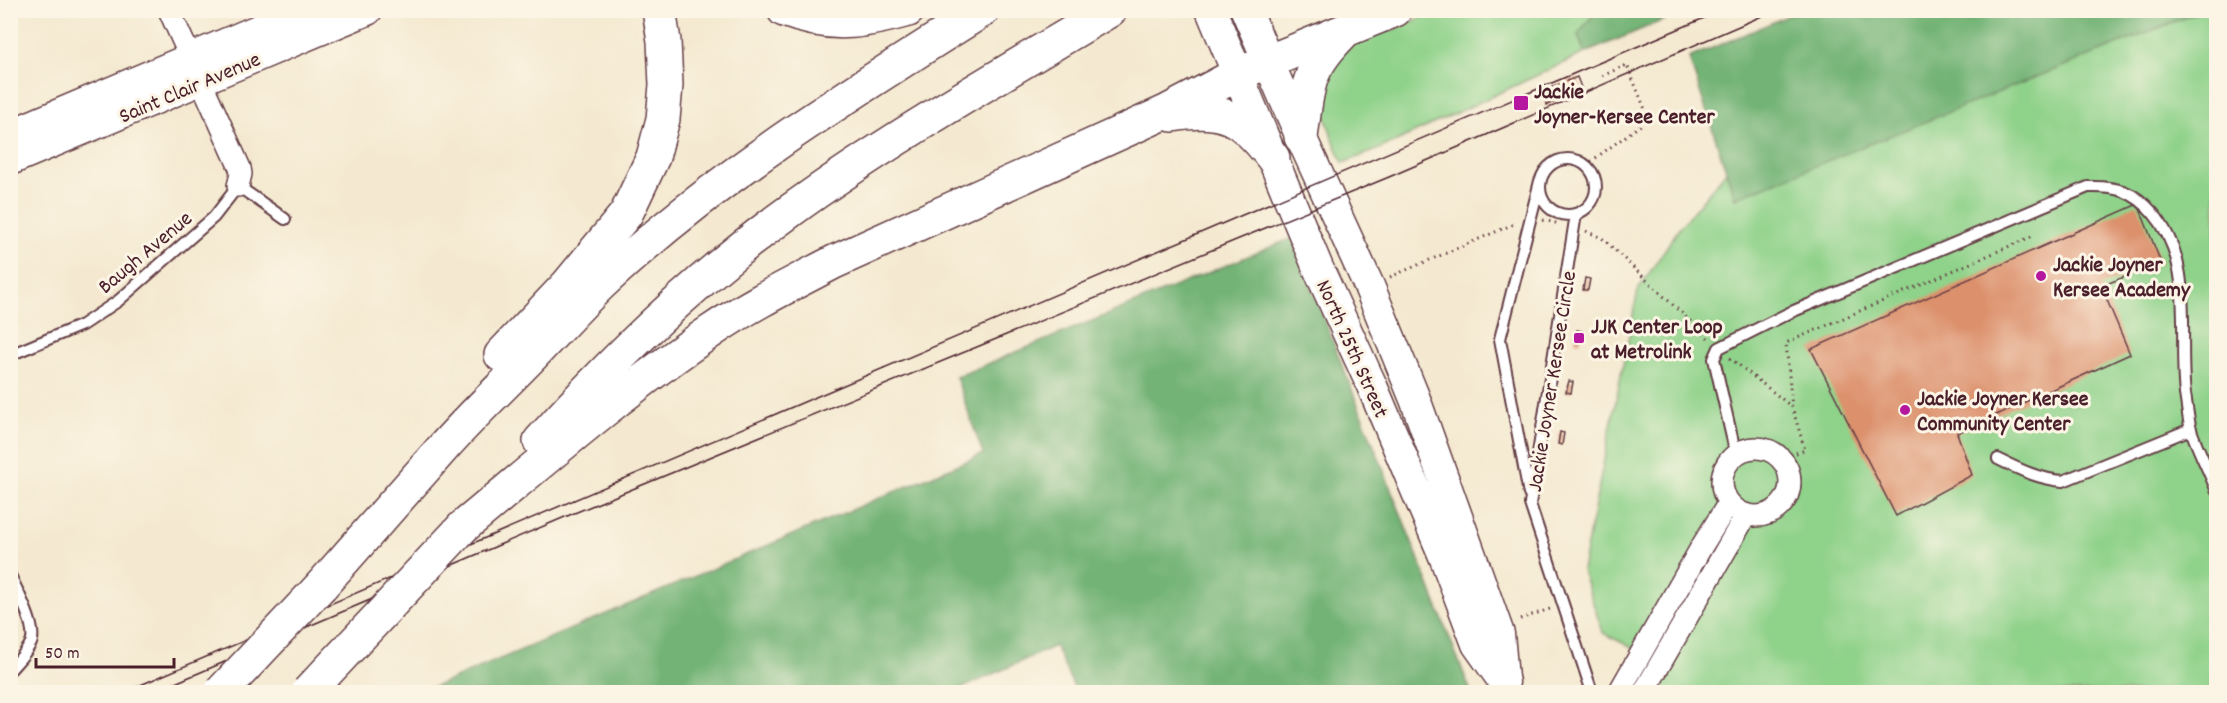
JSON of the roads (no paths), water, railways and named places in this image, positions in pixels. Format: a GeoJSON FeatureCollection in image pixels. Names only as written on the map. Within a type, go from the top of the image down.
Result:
{"type":"FeatureCollection","features":[{"type":"Feature","properties":{"kind":"highway"},"geometry":{"type":"LineString","coordinates":[[441,449],[450,424],[467,391],[568,284],[626,214],[653,157],[663,119],[666,85],[664,41],[658,10]]}},
{"type":"Feature","properties":{"kind":"highway"},"geometry":{"type":"LineString","coordinates":[[784,10],[808,20],[845,23],[876,19],[908,10]]}},
{"type":"Feature","properties":{"kind":"highway"},"geometry":{"type":"LineString","coordinates":[[221,693],[321,586],[441,449],[601,285],[675,221],[769,149],[860,87],[983,10]]}},
{"type":"Feature","properties":{"kind":"highway"},"geometry":{"type":"LineString","coordinates":[[308,693],[463,527],[568,409],[671,309],[789,212],[905,133],[1110,10]]}},
{"type":"Feature","properties":{"kind":"highway"},"geometry":{"type":"LineString","coordinates":[[463,527],[601,412],[712,330],[783,288],[834,262],[1153,118],[1238,74],[1395,10]]}},
{"type":"Feature","properties":{"kind":"highway"},"geometry":{"type":"LineString","coordinates":[[1301,137],[1310,76],[1325,52],[1346,31]]}},
{"type":"Feature","properties":{"kind":"highway"},"geometry":{"type":"LineString","coordinates":[[1153,118],[1202,111],[1221,113],[1238,122],[1259,141],[1273,158]]}},
{"type":"Feature","properties":{"kind":"main road","name":"Saint Clair Avenue"},"geometry":{"type":"LineString","coordinates":[[10,160],[197,69],[305,10]]}},
{"type":"Feature","properties":{"kind":"main road","name":"Saint Clair Avenue"},"geometry":{"type":"LineString","coordinates":[[10,135],[367,10]]}},
{"type":"Feature","properties":{"kind":"main road","name":"North 25th Street"},"geometry":{"type":"LineString","coordinates":[[1211,10],[1318,268],[1372,386],[1444,555],[1478,644],[1506,688]]}},
{"type":"Feature","properties":{"kind":"main road","name":"North 25th Street"},"geometry":{"type":"LineString","coordinates":[[1246,10],[1301,137],[1370,286],[1421,416],[1499,634],[1506,688]]}},
{"type":"Feature","properties":{"kind":"street"},"geometry":{"type":"LineString","coordinates":[[169,10],[240,168],[238,186]]}},
{"type":"Feature","properties":{"kind":"street"},"geometry":{"type":"LineString","coordinates":[[1758,448],[1772,452],[1781,458],[1788,468],[1791,484],[1788,495],[1780,507],[1767,515],[1752,516],[1737,509],[1722,483],[1725,469],[1736,454],[1747,449],[1758,448]]}},
{"type":"Feature","properties":{"kind":"street"},"geometry":{"type":"LineString","coordinates":[[1618,693],[1702,546],[1737,509]]}},
{"type":"Feature","properties":{"kind":"street"},"geometry":{"type":"LineString","coordinates":[[1644,693],[1737,509]]}},
{"type":"Feature","properties":{"kind":"lane"},"geometry":{"type":"LineString","coordinates":[[1530,504],[1500,339],[1540,181],[1549,165],[1567,158],[1578,160],[1586,165],[1594,176],[1596,191],[1587,208],[1576,214],[1567,215],[1554,212],[1546,205],[1539,191],[1540,181]]}},
{"type":"Feature","properties":{"kind":"lane"},"geometry":{"type":"LineString","coordinates":[[238,186],[285,219]]}},
{"type":"Feature","properties":{"kind":"lane","name":"Baugh Avenue"},"geometry":{"type":"LineString","coordinates":[[10,355],[82,325],[118,301],[214,217],[238,186]]}},
{"type":"Feature","properties":{"kind":"lane"},"geometry":{"type":"LineString","coordinates":[[1736,454],[1714,359],[1719,348],[1789,313],[2088,187],[2110,186],[2127,192],[2151,210],[2170,236],[2179,265],[2184,307],[2182,360],[2191,429],[2217,489]]}},
{"type":"Feature","properties":{"kind":"lane","name":"Jackie Joyner Kersee Circle"},"geometry":{"type":"LineString","coordinates":[[1576,214],[1530,504],[1592,693]]}},
{"type":"Feature","properties":{"kind":"lane"},"geometry":{"type":"LineString","coordinates":[[1998,459],[2047,480],[2063,481],[2191,429]]}},
{"type":"Feature","properties":{"kind":"lane"},"geometry":{"type":"LineString","coordinates":[[10,575],[31,625],[33,636],[29,646],[10,670]]}},
{"type":"Feature","properties":{"kind":"tram line"},"geometry":{"type":"LineString","coordinates":[[124,692],[1723,10]]}},
{"type":"Feature","properties":{"kind":"tram line"},"geometry":{"type":"LineString","coordinates":[[154,692],[572,514],[1389,177],[1776,10]]}},
{"type":"Feature","properties":{"kind":"place","name":"Jackie Joyner-Kersee Center"},"geometry":{"type":"Point","coordinates":[1521,103]}},
{"type":"Feature","properties":{"kind":"place","name":"Jackie Joyner Kersee Academy"},"geometry":{"type":"Point","coordinates":[2041,276]}},
{"type":"Feature","properties":{"kind":"place","name":"JJK Center Loop at Metrolink"},"geometry":{"type":"Point","coordinates":[1579,338]}},
{"type":"Feature","properties":{"kind":"place","name":"Jackie Joyner Kersee Community Center"},"geometry":{"type":"Point","coordinates":[1905,410]}}]}
